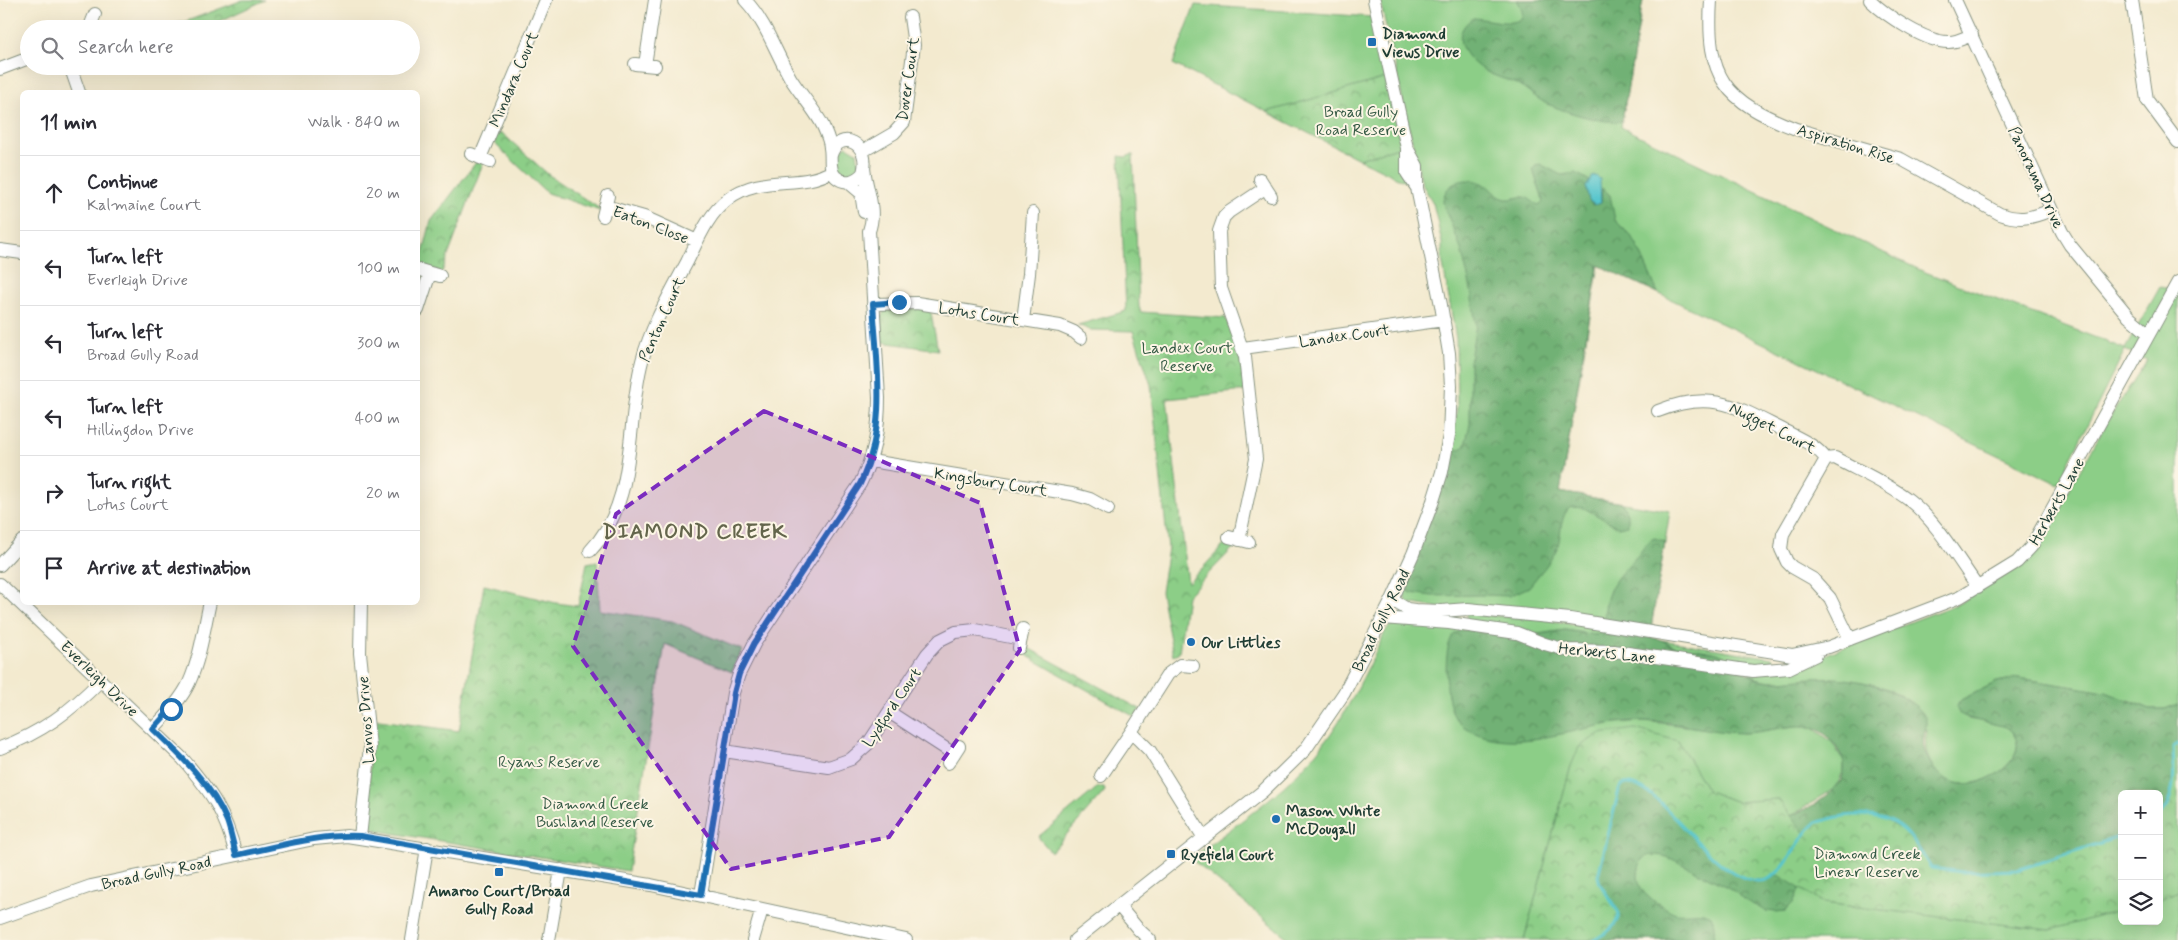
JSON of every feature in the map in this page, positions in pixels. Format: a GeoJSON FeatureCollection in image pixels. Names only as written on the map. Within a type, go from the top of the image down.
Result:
{"type":"FeatureCollection","features":[{"type":"Feature","properties":{"kind":"street","name":"Mindara Court"},"geometry":{"type":"LineString","coordinates":[[480,158],[546,0]]}},
{"type":"Feature","properties":{"kind":"street"},"geometry":{"type":"LineString","coordinates":[[645,65],[655,0]]}},
{"type":"Feature","properties":{"kind":"street"},"geometry":{"type":"LineString","coordinates":[[745,0],[762,20],[791,78],[824,127],[829,142],[832,171],[838,179],[848,182],[858,189],[862,197],[865,222],[869,231]]}},
{"type":"Feature","properties":{"kind":"street","name":"Broad Gully Road"},"geometry":{"type":"LineString","coordinates":[[1075,940],[1277,779],[1306,750],[1344,693],[1392,600],[1433,501],[1446,454],[1452,412],[1452,386],[1444,320],[1417,188],[1417,166],[1406,148],[1374,0]]}},
{"type":"Feature","properties":{"kind":"street","name":"Aspiration Rise"},"geometry":{"type":"LineString","coordinates":[[1712,0],[1710,23],[1716,68],[1731,93],[1742,102],[1780,123],[1796,129],[1901,159],[2000,214],[2022,220],[2052,210]]}},
{"type":"Feature","properties":{"kind":"street"},"geometry":{"type":"LineString","coordinates":[[1870,0],[1882,12],[1899,23],[1940,40],[1948,42],[1972,35]]}},
{"type":"Feature","properties":{"kind":"street","name":"Panorama Drive"},"geometry":{"type":"LineString","coordinates":[[1955,0],[2070,245],[2129,317],[2149,334]]}},
{"type":"Feature","properties":{"kind":"street"},"geometry":{"type":"LineString","coordinates":[[2132,0],[2147,100],[2178,142]]}},
{"type":"Feature","properties":{"kind":"street"},"geometry":{"type":"LineString","coordinates":[[93,20],[95,14]]}},
{"type":"Feature","properties":{"kind":"street","name":"Dover Court"},"geometry":{"type":"LineString","coordinates":[[863,152],[894,133],[904,122],[914,45],[910,17]]}},
{"type":"Feature","properties":{"kind":"street"},"geometry":{"type":"LineString","coordinates":[[0,69],[20,61]]}},
{"type":"Feature","properties":{"kind":"street"},"geometry":{"type":"LineString","coordinates":[[73,75],[78,90]]}},
{"type":"Feature","properties":{"kind":"street"},"geometry":{"type":"LineString","coordinates":[[701,895],[734,693],[746,657],[860,484],[871,461],[879,416],[869,231],[872,215],[863,152],[857,144],[846,141],[824,127]]}},
{"type":"Feature","properties":{"kind":"street"},"geometry":{"type":"LineString","coordinates":[[831,155],[836,146],[846,141]]}},
{"type":"Feature","properties":{"kind":"street"},"geometry":{"type":"LineString","coordinates":[[848,182],[860,177],[864,168]]}},
{"type":"Feature","properties":{"kind":"street","name":"Penton Court"},"geometry":{"type":"LineString","coordinates":[[590,552],[606,530],[627,475],[631,450],[634,401],[646,348],[657,321],[697,241],[714,213],[736,193],[766,183],[818,178],[832,171]]}},
{"type":"Feature","properties":{"kind":"street"},"geometry":{"type":"LineString","coordinates":[[1239,540],[1256,459],[1247,365],[1243,348],[1222,295],[1219,231],[1229,212],[1265,188]]}},
{"type":"Feature","properties":{"kind":"street","name":"Eaton Close"},"geometry":{"type":"LineString","coordinates":[[605,206],[644,217],[697,241]]}},
{"type":"Feature","properties":{"kind":"street"},"geometry":{"type":"LineString","coordinates":[[1022,320],[1029,274],[1033,213]]}},
{"type":"Feature","properties":{"kind":"street"},"geometry":{"type":"LineString","coordinates":[[0,250],[20,253]]}},
{"type":"Feature","properties":{"kind":"street"},"geometry":{"type":"LineString","coordinates":[[420,304],[430,273]]}},
{"type":"Feature","properties":{"kind":"street","name":"Herberts Lane"},"geometry":{"type":"LineString","coordinates":[[1392,600],[1407,609],[1434,611],[1468,609],[1600,623],[1792,655],[1829,647],[1960,597],[2017,562],[2031,547],[2178,282]]}},
{"type":"Feature","properties":{"kind":"street","name":"Lotus Court"},"geometry":{"type":"LineString","coordinates":[[873,304],[918,303],[1068,329],[1081,338]]}},
{"type":"Feature","properties":{"kind":"street","name":"Landex Court"},"geometry":{"type":"LineString","coordinates":[[1243,348],[1444,320]]}},
{"type":"Feature","properties":{"kind":"street","name":"Nugget Court"},"geometry":{"type":"LineString","coordinates":[[1658,411],[1686,402],[1701,400],[1730,404],[1813,446],[1826,459]]}},
{"type":"Feature","properties":{"kind":"street"},"geometry":{"type":"LineString","coordinates":[[1850,639],[1830,598],[1813,579],[1787,562],[1781,548],[1783,534],[1826,459],[1835,458],[1897,491],[1909,500],[1930,521],[1978,587]]}},
{"type":"Feature","properties":{"kind":"street","name":"Kingsbury Court"},"geometry":{"type":"LineString","coordinates":[[871,461],[1072,494],[1090,499],[1108,509]]}},
{"type":"Feature","properties":{"kind":"street"},"geometry":{"type":"LineString","coordinates":[[0,565],[20,543]]}},
{"type":"Feature","properties":{"kind":"street","name":"Everleigh Drive"},"geometry":{"type":"LineString","coordinates":[[0,584],[20,603]]}},
{"type":"Feature","properties":{"kind":"street","name":"Everleigh Drive"},"geometry":{"type":"LineString","coordinates":[[22,605],[183,759],[216,802],[226,820],[236,855]]}},
{"type":"Feature","properties":{"kind":"street"},"geometry":{"type":"LineString","coordinates":[[153,729],[178,701],[189,683],[196,663],[209,605]]}},
{"type":"Feature","properties":{"kind":"street","name":"Lanvos Drive"},"geometry":{"type":"LineString","coordinates":[[360,836],[370,747],[360,653],[361,605]]}},
{"type":"Feature","properties":{"kind":"street"},"geometry":{"type":"LineString","coordinates":[[1465,625],[1462,614],[1468,609]]}},
{"type":"Feature","properties":{"kind":"street","name":"Herberts Lane"},"geometry":{"type":"LineString","coordinates":[[1382,618],[1465,625],[1517,633],[1566,650],[1614,651],[1753,671],[1771,671],[1801,664],[1829,647]]}},
{"type":"Feature","properties":{"kind":"street","name":"Lydford Court"},"geometry":{"type":"LineString","coordinates":[[724,751],[822,767],[837,765],[851,759],[862,750],[927,654],[940,640],[956,632],[975,630],[1021,639]]}},
{"type":"Feature","properties":{"kind":"street"},"geometry":{"type":"LineString","coordinates":[[1771,671],[1776,664],[1775,656],[1772,652]]}},
{"type":"Feature","properties":{"kind":"street"},"geometry":{"type":"LineString","coordinates":[[1100,776],[1168,674],[1178,665],[1193,666]]}},
{"type":"Feature","properties":{"kind":"street"},"geometry":{"type":"LineString","coordinates":[[0,748],[23,739],[57,720],[78,704],[101,680]]}},
{"type":"Feature","properties":{"kind":"street"},"geometry":{"type":"LineString","coordinates":[[889,712],[954,754]]}},
{"type":"Feature","properties":{"kind":"street"},"geometry":{"type":"LineString","coordinates":[[1130,732],[1150,751],[1204,838]]}},
{"type":"Feature","properties":{"kind":"street","name":"Broad Gully Road"},"geometry":{"type":"LineString","coordinates":[[0,918],[91,886],[314,839],[360,836],[701,895],[906,940]]}},
{"type":"Feature","properties":{"kind":"street"},"geometry":{"type":"LineString","coordinates":[[412,940],[427,848]]}},
{"type":"Feature","properties":{"kind":"street"},"geometry":{"type":"LineString","coordinates":[[549,940],[561,870]]}},
{"type":"Feature","properties":{"kind":"street"},"geometry":{"type":"LineString","coordinates":[[1118,906],[1150,940]]}},
{"type":"Feature","properties":{"kind":"street"},"geometry":{"type":"LineString","coordinates":[[753,940],[762,909]]}},
{"type":"Feature","properties":{"kind":"highlighted area"},"geometry":{"type":"Polygon","coordinates":[[[764,411],[980,503],[1020,650],[889,837],[731,869],[573,646],[616,514],[764,411]]]}},
{"type":"Feature","properties":{"kind":"green space"},"geometry":{"type":"Polygon","coordinates":[[[243,0],[265,0],[222,20],[190,20],[243,0]]]}},
{"type":"Feature","properties":{"kind":"green space"},"geometry":{"type":"Polygon","coordinates":[[[1380,0],[1643,0],[1621,127],[1920,270],[2125,349],[2160,287],[2178,291],[2178,704],[2165,709],[2150,709],[2132,701],[2087,689],[2018,678],[1997,682],[1961,700],[1968,719],[2000,723],[2009,728],[2017,740],[2016,753],[2007,765],[1994,775],[1978,782],[1961,784],[1945,779],[1933,767],[1926,749],[1927,730],[1905,699],[1892,691],[1868,683],[1840,679],[1814,678],[1775,681],[1748,674],[1805,666],[1829,653],[1960,603],[2024,564],[2034,552],[2110,417],[2147,360],[2125,350],[2058,484],[1599,265],[1560,492],[1670,511],[1651,628],[1440,608],[1407,603],[1404,596],[1404,587],[1454,436],[1457,407],[1456,339],[1442,259],[1442,243],[1433,203],[1422,184],[1380,0]]]}},
{"type":"Feature","properties":{"kind":"green space"},"geometry":{"type":"Polygon","coordinates":[[[1517,0],[1643,0],[1622,121],[1594,119],[1559,108],[1542,101],[1513,82],[1485,71],[1471,60],[1465,53],[1460,39],[1465,25],[1473,18],[1499,22],[1516,21],[1521,18],[1522,11],[1517,0]]]}},
{"type":"Feature","properties":{"kind":"green space"},"geometry":{"type":"Polygon","coordinates":[[[1195,5],[1373,17],[1386,78],[1267,112],[1173,64],[1195,5]]]}},
{"type":"Feature","properties":{"kind":"green space","name":"Broad Gully Road Reserve"},"geometry":{"type":"Polygon","coordinates":[[[1386,78],[1401,146],[1359,159],[1267,112],[1386,78]]]}},
{"type":"Feature","properties":{"kind":"green space"},"geometry":{"type":"Polygon","coordinates":[[[494,133],[503,134],[549,175],[600,209],[600,211],[547,193],[491,140],[494,133]]]}},
{"type":"Feature","properties":{"kind":"green space"},"geometry":{"type":"Polygon","coordinates":[[[847,146],[857,152],[859,168],[855,174],[847,176],[838,171],[837,163],[839,153],[847,146]]]}},
{"type":"Feature","properties":{"kind":"green space"},"geometry":{"type":"Polygon","coordinates":[[[1401,146],[1410,184],[1359,159],[1401,146]]]}},
{"type":"Feature","properties":{"kind":"green space","name":"Landex Court Reserve"},"geometry":{"type":"Polygon","coordinates":[[[1133,154],[1139,307],[1141,312],[1226,318],[1241,360],[1245,391],[1167,399],[1188,583],[1227,542],[1237,544],[1187,596],[1179,652],[1173,656],[1161,592],[1168,548],[1151,385],[1133,331],[1090,330],[1078,325],[1126,311],[1119,156],[1126,157],[1133,154]]]}},
{"type":"Feature","properties":{"kind":"green space"},"geometry":{"type":"Polygon","coordinates":[[[477,161],[483,163],[442,272],[420,265],[431,221],[477,161]]]}},
{"type":"Feature","properties":{"kind":"green space"},"geometry":{"type":"Polygon","coordinates":[[[1540,164],[1561,175],[1576,173],[1590,181],[1587,193],[1592,205],[1601,203],[1602,188],[1610,195],[1615,220],[1637,245],[1658,293],[1598,265],[1560,492],[1622,503],[1628,516],[1628,525],[1618,527],[1584,508],[1571,507],[1564,515],[1557,548],[1529,587],[1509,596],[1432,596],[1411,593],[1407,589],[1406,582],[1452,450],[1461,449],[1465,445],[1470,424],[1470,359],[1476,325],[1470,285],[1461,249],[1443,203],[1444,196],[1450,186],[1455,183],[1474,180],[1484,184],[1502,198],[1525,197],[1538,205],[1543,200],[1533,170],[1536,165],[1540,164]]]}},
{"type":"Feature","properties":{"kind":"green space"},"geometry":{"type":"Polygon","coordinates":[[[930,308],[938,350],[882,342],[881,318],[885,309],[930,308]]]}},
{"type":"Feature","properties":{"kind":"green space"},"geometry":{"type":"Polygon","coordinates":[[[1655,538],[1665,542],[1651,628],[1604,621],[1607,599],[1614,583],[1647,543],[1655,538]]]}},
{"type":"Feature","properties":{"kind":"green space","name":"Ryans Reserve"},"geometry":{"type":"Polygon","coordinates":[[[597,561],[600,610],[672,621],[742,650],[732,672],[665,644],[628,871],[379,831],[372,827],[367,820],[372,719],[459,731],[484,585],[556,603],[578,606],[587,563],[597,561]]]}},
{"type":"Feature","properties":{"kind":"green space"},"geometry":{"type":"Polygon","coordinates":[[[1466,614],[1543,619],[1603,630],[1596,635],[1565,630],[1532,635],[1467,621],[1466,614]]]}},
{"type":"Feature","properties":{"kind":"green space"},"geometry":{"type":"Polygon","coordinates":[[[1393,624],[1473,629],[1448,656],[1448,696],[1531,739],[1602,724],[1644,721],[1744,733],[1802,725],[1812,727],[1832,742],[1844,762],[1844,770],[1835,788],[1791,816],[1778,799],[1737,802],[1708,791],[1678,741],[1571,766],[1524,940],[1290,940],[1191,859],[1260,807],[1292,779],[1321,747],[1340,720],[1386,630],[1393,624]]]}},
{"type":"Feature","properties":{"kind":"green space"},"geometry":{"type":"Polygon","coordinates":[[[1463,630],[1535,635],[1565,630],[1596,635],[1603,630],[1661,640],[1676,647],[1717,653],[1729,659],[1750,675],[1762,680],[1837,678],[1864,682],[1902,697],[1920,710],[1926,720],[1924,748],[1930,763],[1947,779],[1963,784],[1980,782],[2000,772],[2014,757],[2017,748],[2016,738],[2009,729],[2004,726],[1965,717],[1959,713],[1957,707],[1961,700],[1997,682],[2018,678],[2106,692],[2150,709],[2165,709],[2178,704],[2178,744],[2173,747],[2174,773],[2172,792],[2163,811],[2163,790],[2118,790],[2118,838],[2062,867],[1800,888],[1794,902],[1785,911],[1766,911],[1748,902],[1731,889],[1670,858],[1652,855],[1642,859],[1639,867],[1638,880],[1643,891],[1652,900],[1676,913],[1702,913],[1711,916],[1715,925],[1713,940],[1568,940],[1614,767],[1681,792],[1773,816],[1786,817],[1810,807],[1834,789],[1843,774],[1843,759],[1832,741],[1821,732],[1810,727],[1798,726],[1744,733],[1644,721],[1607,724],[1532,739],[1497,739],[1480,735],[1464,727],[1456,719],[1449,702],[1446,679],[1448,646],[1453,636],[1463,630]]]}},
{"type":"Feature","properties":{"kind":"green space"},"geometry":{"type":"Polygon","coordinates":[[[1662,640],[1773,658],[1773,664],[1738,667],[1718,654],[1674,646],[1662,640]]]}},
{"type":"Feature","properties":{"kind":"green space"},"geometry":{"type":"Polygon","coordinates":[[[1024,648],[1030,649],[1140,709],[1135,717],[1029,657],[1023,651],[1024,648]]]}},
{"type":"Feature","properties":{"kind":"green space","name":"Diamond Creek Linear Reserve"},"geometry":{"type":"Polygon","coordinates":[[[1635,729],[1678,741],[1708,791],[1737,802],[1778,799],[1805,834],[1816,823],[1848,814],[1880,817],[1904,830],[1931,868],[1962,872],[2017,870],[2118,837],[2118,911],[2050,930],[1824,903],[1778,875],[1755,880],[1734,873],[1713,858],[1657,799],[1640,787],[1623,784],[1619,790],[1598,876],[1600,884],[1619,913],[1618,921],[1612,930],[1594,940],[1524,940],[1571,766],[1579,747],[1599,734],[1635,729]]]}},
{"type":"Feature","properties":{"kind":"green space"},"geometry":{"type":"Polygon","coordinates":[[[2178,744],[2178,891],[2163,898],[2163,811],[2172,792],[2174,773],[2173,747],[2178,744]]]}},
{"type":"Feature","properties":{"kind":"green space"},"geometry":{"type":"Polygon","coordinates":[[[1098,787],[1104,787],[1105,791],[1051,852],[1038,837],[1098,787]]]}},
{"type":"Feature","properties":{"kind":"green space"},"geometry":{"type":"Polygon","coordinates":[[[1609,838],[1777,875],[1824,903],[2050,930],[2118,911],[2118,925],[2163,925],[2163,898],[2178,891],[2178,940],[1594,940],[1609,838]]]}},
{"type":"Feature","properties":{"kind":"water"},"geometry":{"type":"Polygon","coordinates":[[[1596,176],[1600,179],[1601,203],[1595,205],[1589,201],[1586,187],[1592,177],[1596,176]]]}},
{"type":"Feature","properties":{"kind":"waterway","name":"DIAMOND CREEK"},"geometry":{"type":"LineString","coordinates":[[2163,811],[2172,792],[2174,773],[2173,747],[2178,744]]}},
{"type":"Feature","properties":{"kind":"waterway","name":"DIAMOND CREEK"},"geometry":{"type":"LineString","coordinates":[[1594,940],[1607,932],[1616,923],[1619,913],[1600,884],[1598,876],[1619,790],[1623,784],[1638,786],[1653,796],[1720,863],[1739,875],[1758,881],[1767,880],[1775,875],[1816,823],[1838,817],[1858,815],[1888,820],[1909,835],[1931,868],[1962,872],[2017,870],[2118,837]]}},
{"type":"Feature","properties":{"kind":"place","name":"Diamond Views Drive"},"geometry":{"type":"Point","coordinates":[1372,42]}},
{"type":"Feature","properties":{"kind":"place","name":"Our Littlies"},"geometry":{"type":"Point","coordinates":[1191,642]}},
{"type":"Feature","properties":{"kind":"place","name":"Mason White McDougall"},"geometry":{"type":"Point","coordinates":[1276,819]}},
{"type":"Feature","properties":{"kind":"place","name":"Ryefield Court"},"geometry":{"type":"Point","coordinates":[1171,854]}},
{"type":"Feature","properties":{"kind":"place","name":"Amaroo Court/Broad Gully Road"},"geometry":{"type":"Point","coordinates":[499,872]}},
{"type":"Feature","properties":{"kind":"district","name":"DIAMOND CREEK"},"geometry":{"type":"Point","coordinates":[695,531]}},
{"type":"Feature","properties":{"kind":"route"},"geometry":{"type":"LineString","coordinates":[[171,709],[153,729],[196,774],[216,802],[230,829],[236,855],[330,836],[360,836],[701,895],[734,693],[739,674],[754,644],[860,484],[871,461],[879,416],[873,304],[899,302]]}},
{"type":"Feature","properties":{"kind":"park label","name":"Diamond Creek Bushland Reserve"},"geometry":{"type":"Point","coordinates":[595,812]}}]}
